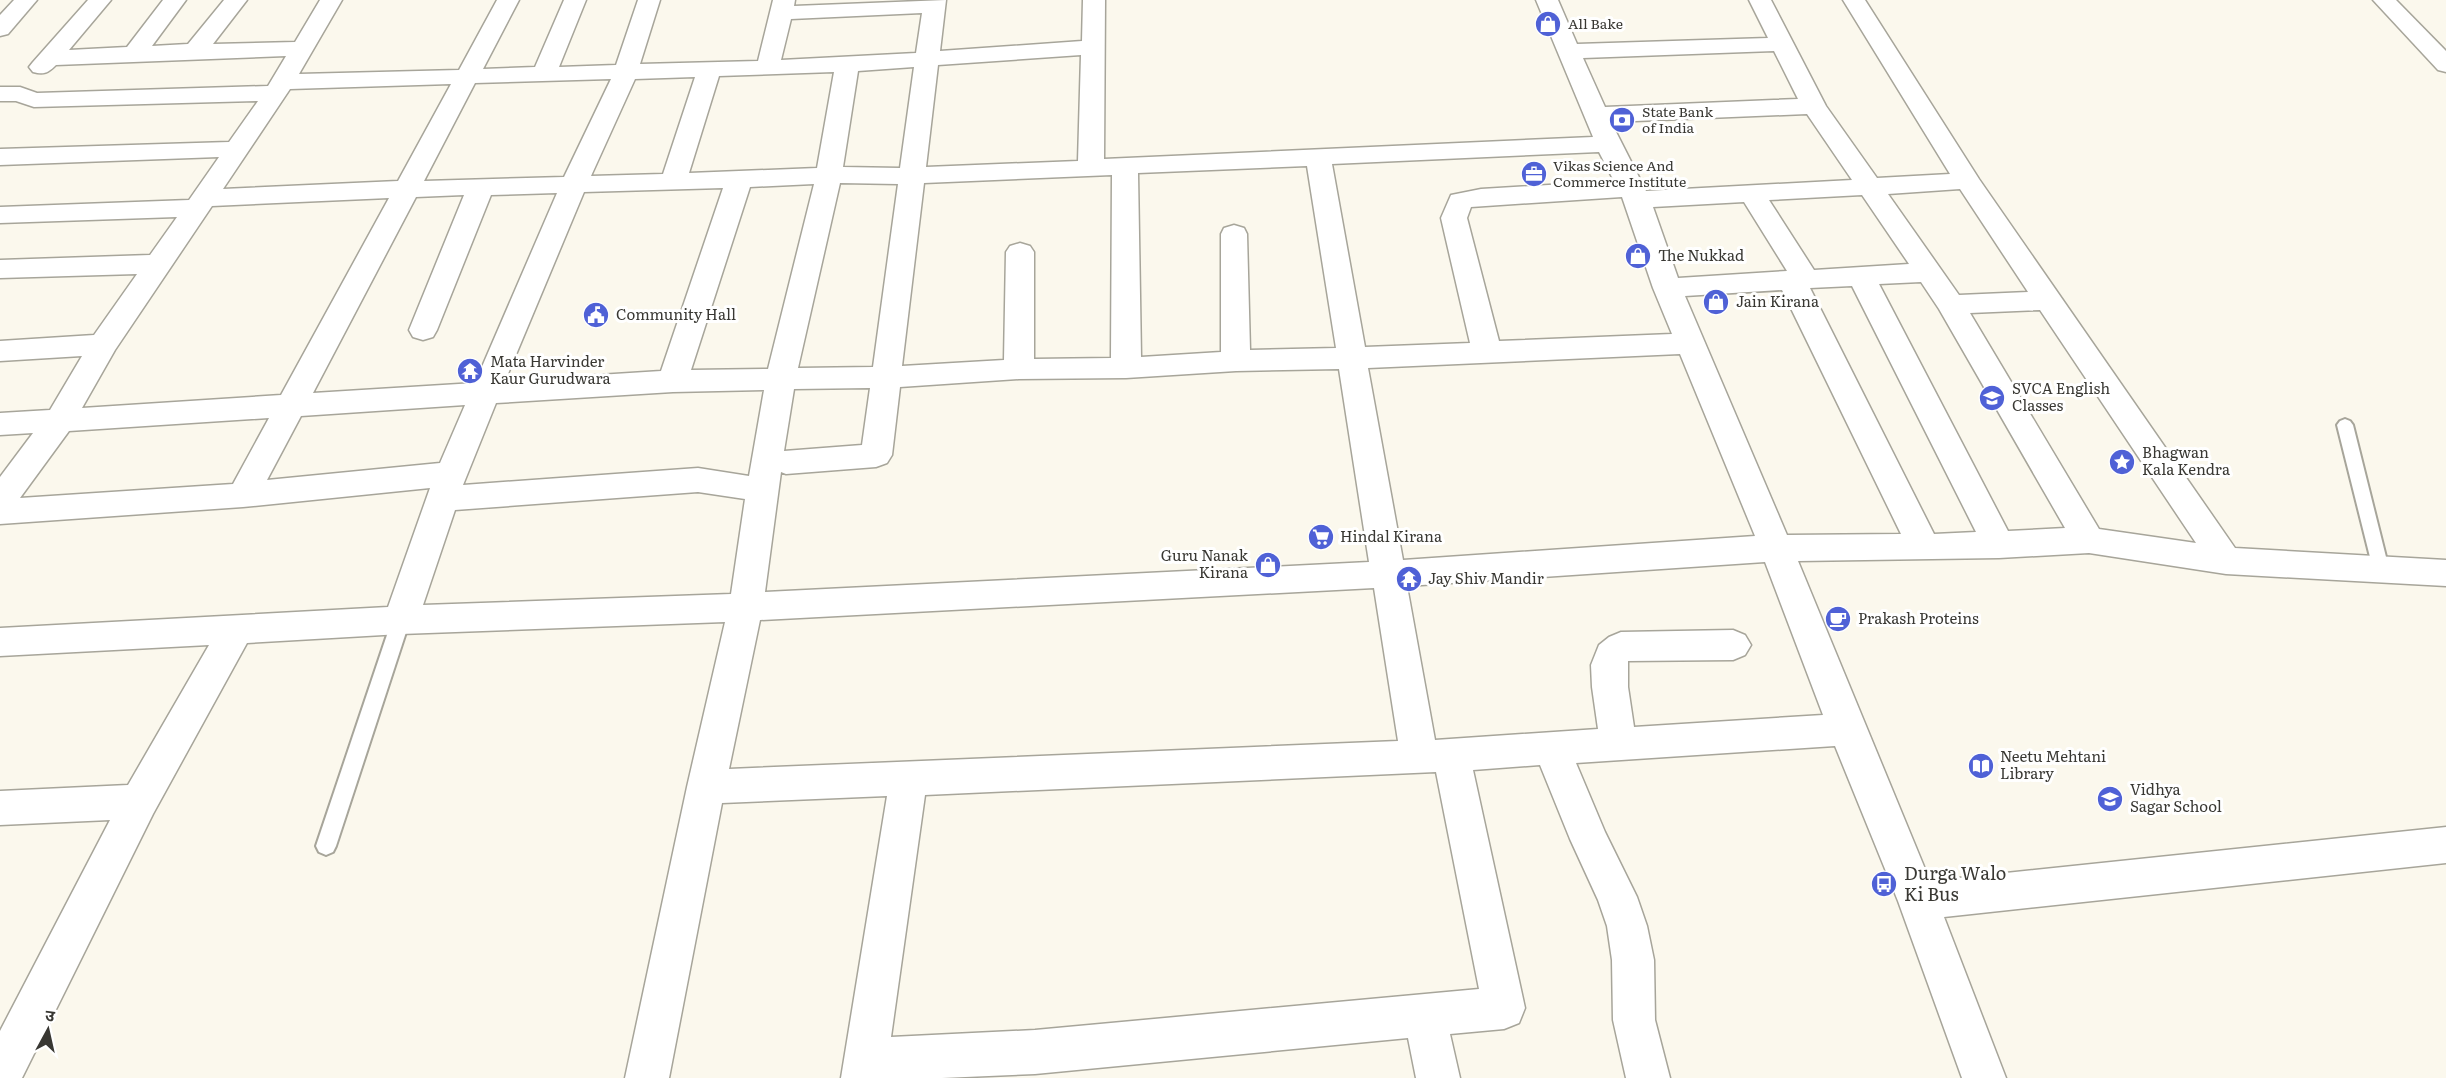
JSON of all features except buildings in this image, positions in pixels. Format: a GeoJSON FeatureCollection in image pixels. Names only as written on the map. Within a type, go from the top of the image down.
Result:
{"type":"FeatureCollection","features":[{"type":"Feature","properties":{"kind":"street"},"geometry":{"type":"LineString","coordinates":[[0,29],[26,0]]}},
{"type":"Feature","properties":{"kind":"street"},"geometry":{"type":"LineString","coordinates":[[0,117],[10,94],[49,58],[100,0]]}},
{"type":"Feature","properties":{"kind":"street"},"geometry":{"type":"LineString","coordinates":[[134,54],[175,0]]}},
{"type":"Feature","properties":{"kind":"street"},"geometry":{"type":"LineString","coordinates":[[195,51],[236,0]]}},
{"type":"Feature","properties":{"kind":"street"},"geometry":{"type":"LineString","coordinates":[[0,501],[58,421],[103,345],[202,203],[278,88],[331,0]]}},
{"type":"Feature","properties":{"kind":"street"},"geometry":{"type":"LineString","coordinates":[[243,495],[508,0]]}},
{"type":"Feature","properties":{"kind":"street"},"geometry":{"type":"LineString","coordinates":[[544,74],[575,0]]}},
{"type":"Feature","properties":{"kind":"street"},"geometry":{"type":"LineString","coordinates":[[401,620],[447,487],[574,184],[626,72],[649,0]]}},
{"type":"Feature","properties":{"kind":"street"},"geometry":{"type":"LineString","coordinates":[[1091,168],[1094,0]]}},
{"type":"Feature","properties":{"kind":"street"},"geometry":{"type":"LineString","coordinates":[[1547,0],[1608,144],[1634,194],[1667,288],[1776,548],[1846,729],[1918,901],[1984,1078]]}},
{"type":"Feature","properties":{"kind":"street"},"geometry":{"type":"LineString","coordinates":[[1760,0],[1814,106],[1951,304],[2089,540]]}},
{"type":"Feature","properties":{"kind":"street"},"geometry":{"type":"LineString","coordinates":[[1854,0],[1967,181],[2226,561]]}},
{"type":"Feature","properties":{"kind":"street"},"geometry":{"type":"LineString","coordinates":[[2384,0],[2446,65]]}},
{"type":"Feature","properties":{"kind":"street"},"geometry":{"type":"LineString","coordinates":[[768,67],[782,6],[935,3],[876,455],[786,462]]}},
{"type":"Feature","properties":{"kind":"street"},"geometry":{"type":"LineString","coordinates":[[1569,51],[1782,44]]}},
{"type":"Feature","properties":{"kind":"street"},"geometry":{"type":"LineString","coordinates":[[10,94],[34,100],[468,76],[848,65],[1093,47]]}},
{"type":"Feature","properties":{"kind":"street"},"geometry":{"type":"LineString","coordinates":[[49,58],[195,51],[302,49]]}},
{"type":"Feature","properties":{"kind":"street"},"geometry":{"type":"LineString","coordinates":[[647,1078],[706,787],[746,608],[762,490],[781,377],[830,175],[848,65]]}},
{"type":"Feature","properties":{"kind":"street"},"geometry":{"type":"LineString","coordinates":[[674,181],[709,70]]}},
{"type":"Feature","properties":{"kind":"street"},"geometry":{"type":"LineString","coordinates":[[1597,115],[1814,106]]}},
{"type":"Feature","properties":{"kind":"street"},"geometry":{"type":"LineString","coordinates":[[0,215],[408,189],[739,180],[830,175],[911,176],[1608,144]]}},
{"type":"Feature","properties":{"kind":"street"},"geometry":{"type":"LineString","coordinates":[[0,157],[237,149]]}},
{"type":"Feature","properties":{"kind":"street"},"geometry":{"type":"LineString","coordinates":[[908,780],[865,1069],[1504,1008],[1435,756],[1390,574],[1318,158]]}},
{"type":"Feature","properties":{"kind":"street"},"geometry":{"type":"LineString","coordinates":[[1125,166],[1125,368]]}},
{"type":"Feature","properties":{"kind":"street"},"geometry":{"type":"LineString","coordinates":[[673,381],[739,180]]}},
{"type":"Feature","properties":{"kind":"street"},"geometry":{"type":"LineString","coordinates":[[1487,351],[1454,218],[1460,201],[1481,196],[1752,194],[1967,181]]}},
{"type":"Feature","properties":{"kind":"street"},"geometry":{"type":"LineString","coordinates":[[423,330],[481,187]]}},
{"type":"Feature","properties":{"kind":"street"},"geometry":{"type":"LineString","coordinates":[[1752,194],[1799,279],[1924,547]]}},
{"type":"Feature","properties":{"kind":"street"},"geometry":{"type":"LineString","coordinates":[[1234,234],[1236,361]]}},
{"type":"Feature","properties":{"kind":"street"},"geometry":{"type":"LineString","coordinates":[[1019,369],[1020,252]]}},
{"type":"Feature","properties":{"kind":"street"},"geometry":{"type":"LineString","coordinates":[[0,269],[158,264]]}},
{"type":"Feature","properties":{"kind":"street"},"geometry":{"type":"LineString","coordinates":[[1667,288],[1799,279],[1862,278],[1928,272]]}},
{"type":"Feature","properties":{"kind":"street"},"geometry":{"type":"LineString","coordinates":[[1862,278],[1999,545]]}},
{"type":"Feature","properties":{"kind":"street"},"geometry":{"type":"LineString","coordinates":[[1951,304],[2050,300]]}},
{"type":"Feature","properties":{"kind":"street"},"geometry":{"type":"LineString","coordinates":[[0,424],[673,381],[781,377],[885,377],[1019,369],[1125,368],[1236,361],[1692,343]]}},
{"type":"Feature","properties":{"kind":"street"},"geometry":{"type":"LineString","coordinates":[[0,351],[103,345]]}},
{"type":"Feature","properties":{"kind":"street"},"geometry":{"type":"LineString","coordinates":[[0,512],[243,495],[447,487],[698,480],[762,490]]}},
{"type":"Feature","properties":{"kind":"street"},"geometry":{"type":"LineString","coordinates":[[0,642],[401,620],[746,608],[1390,574],[1776,548],[1924,547],[2089,540],[2226,561],[2446,573]]}},
{"type":"Feature","properties":{"kind":"street"},"geometry":{"type":"LineString","coordinates":[[0,1076],[139,802],[236,630]]}},
{"type":"Feature","properties":{"kind":"street"},"geometry":{"type":"LineString","coordinates":[[1619,745],[1609,671],[1611,657],[1615,651],[1621,647],[1733,645]]}},
{"type":"Feature","properties":{"kind":"street"},"geometry":{"type":"LineString","coordinates":[[706,787],[1435,756],[1846,729]]}},
{"type":"Feature","properties":{"kind":"street"},"geometry":{"type":"LineString","coordinates":[[1552,749],[1628,926],[1633,960],[1634,1020],[1648,1078]]}},
{"type":"Feature","properties":{"kind":"street"},"geometry":{"type":"LineString","coordinates":[[0,808],[139,802]]}},
{"type":"Feature","properties":{"kind":"street"},"geometry":{"type":"LineString","coordinates":[[1918,901],[2446,845]]}},
{"type":"Feature","properties":{"kind":"street"},"geometry":{"type":"LineString","coordinates":[[1425,1016],[1438,1078]]}},
{"type":"Feature","properties":{"kind":"lane"},"geometry":{"type":"LineString","coordinates":[[2345,425],[2381,569]]}},
{"type":"Feature","properties":{"kind":"lane"},"geometry":{"type":"LineString","coordinates":[[326,846],[401,620]]}},
{"type":"Feature","properties":{"kind":"place","name":"All Bake"},"geometry":{"type":"Point","coordinates":[1548,24]}},
{"type":"Feature","properties":{"kind":"place","name":"State Bank of India"},"geometry":{"type":"Point","coordinates":[1622,120]}},
{"type":"Feature","properties":{"kind":"place","name":"Vikas Science And Commerce Institute"},"geometry":{"type":"Point","coordinates":[1534,174]}},
{"type":"Feature","properties":{"kind":"place","name":"The Nukkad"},"geometry":{"type":"Point","coordinates":[1638,256]}},
{"type":"Feature","properties":{"kind":"place","name":"Jain Kirana"},"geometry":{"type":"Point","coordinates":[1716,302]}},
{"type":"Feature","properties":{"kind":"place","name":"Community Hall"},"geometry":{"type":"Point","coordinates":[596,315]}},
{"type":"Feature","properties":{"kind":"place","name":"Mata Harvinder Kaur Gurudwara"},"geometry":{"type":"Point","coordinates":[470,371]}},
{"type":"Feature","properties":{"kind":"place","name":"SVCA English Classes"},"geometry":{"type":"Point","coordinates":[1992,398]}},
{"type":"Feature","properties":{"kind":"place","name":"Bhagwan Kala Kendra"},"geometry":{"type":"Point","coordinates":[2122,462]}},
{"type":"Feature","properties":{"kind":"place","name":"Hindal Kirana"},"geometry":{"type":"Point","coordinates":[1321,537]}},
{"type":"Feature","properties":{"kind":"place","name":"Guru Nanak Kirana"},"geometry":{"type":"Point","coordinates":[1268,565]}},
{"type":"Feature","properties":{"kind":"place","name":"Jay Shiv Mandir"},"geometry":{"type":"Point","coordinates":[1409,579]}},
{"type":"Feature","properties":{"kind":"place","name":"Prakash Proteins"},"geometry":{"type":"Point","coordinates":[1838,619]}},
{"type":"Feature","properties":{"kind":"place","name":"Neetu Mehtani Library"},"geometry":{"type":"Point","coordinates":[1981,766]}},
{"type":"Feature","properties":{"kind":"place","name":"Vidhya Sagar School"},"geometry":{"type":"Point","coordinates":[2110,799]}},
{"type":"Feature","properties":{"kind":"place","name":"Durga Walo Ki Bus"},"geometry":{"type":"Point","coordinates":[1884,884]}}]}
